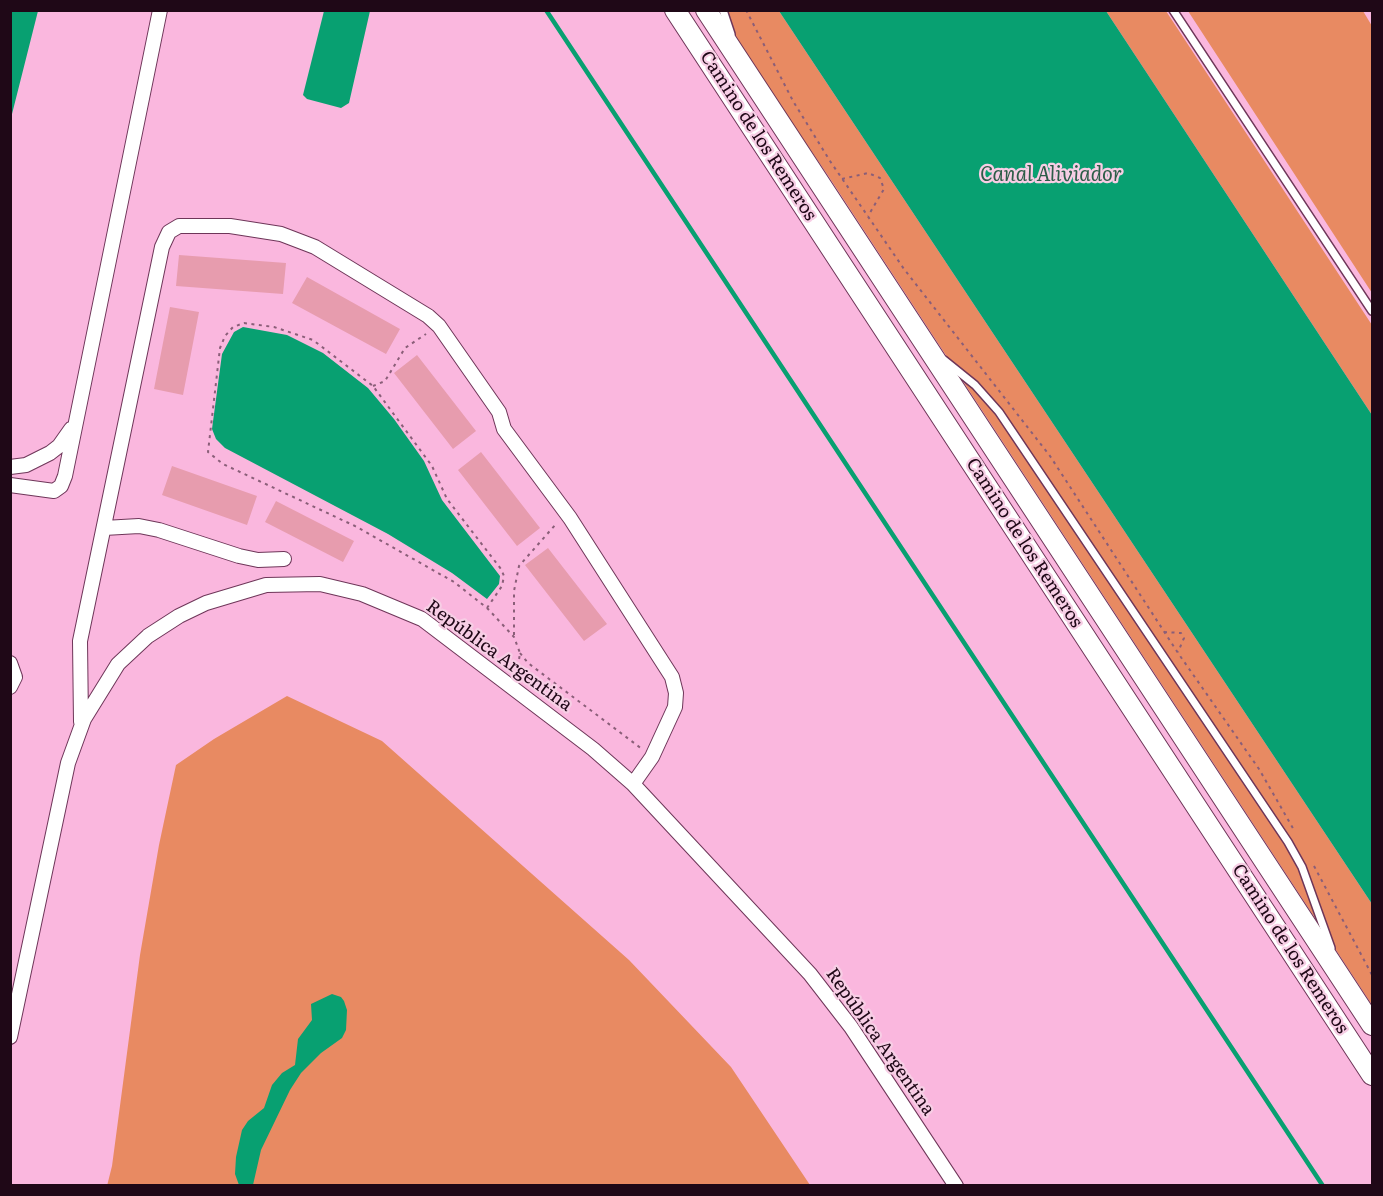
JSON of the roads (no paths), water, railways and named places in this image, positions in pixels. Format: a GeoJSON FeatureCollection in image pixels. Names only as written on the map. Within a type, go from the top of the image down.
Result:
{"type":"FeatureCollection","features":[{"type":"Feature","properties":{"kind":"main road","name":"Camino de los Remeros"},"geometry":{"type":"LineString","coordinates":[[675,10],[1372,1075]]}},
{"type":"Feature","properties":{"kind":"main road","name":"Camino de los Remeros"},"geometry":{"type":"LineString","coordinates":[[706,10],[1372,1025]]}},
{"type":"Feature","properties":{"kind":"street"},"geometry":{"type":"LineString","coordinates":[[10,484],[54,491],[61,486],[65,476],[160,10]]}},
{"type":"Feature","properties":{"kind":"street"},"geometry":{"type":"LineString","coordinates":[[81,727],[80,641],[162,247],[169,232],[188,224],[230,226],[281,234],[315,247],[428,315],[438,326],[499,412],[504,429],[566,513],[672,677],[676,693],[675,707],[652,757],[633,784]]}},
{"type":"Feature","properties":{"kind":"street"},"geometry":{"type":"LineString","coordinates":[[10,467],[26,465],[50,453],[66,438],[76,419]]}},
{"type":"Feature","properties":{"kind":"street"},"geometry":{"type":"LineString","coordinates":[[104,528],[139,526],[159,530],[239,556],[258,560],[284,559]]}},
{"type":"Feature","properties":{"kind":"street","name":"República Argentina"},"geometry":{"type":"LineString","coordinates":[[10,1037],[59,799],[81,727],[97,695],[118,664],[148,636],[179,616],[206,603],[266,585],[320,584],[362,594],[422,619],[593,749],[633,784],[810,974],[851,1027],[956,1185]]}},
{"type":"Feature","properties":{"kind":"street"},"geometry":{"type":"LineString","coordinates":[[10,663],[15,677],[10,687]]}},
{"type":"Feature","properties":{"kind":"lane"},"geometry":{"type":"LineString","coordinates":[[723,10],[743,67]]}},
{"type":"Feature","properties":{"kind":"lane"},"geometry":{"type":"LineString","coordinates":[[1173,10],[1372,311]]}},
{"type":"Feature","properties":{"kind":"lane"},"geometry":{"type":"LineString","coordinates":[[925,344],[975,385],[999,412],[1288,842],[1302,867],[1342,979]]}},
{"type":"Feature","properties":{"kind":"water"},"geometry":{"type":"Polygon","coordinates":[[[10,11],[38,11],[11,118],[10,11]]]}},
{"type":"Feature","properties":{"kind":"water"},"geometry":{"type":"Polygon","coordinates":[[[324,11],[370,11],[349,103],[341,108],[307,99],[303,95],[324,11]]]}},
{"type":"Feature","properties":{"kind":"water","name":"Canal Aliviador"},"geometry":{"type":"Polygon","coordinates":[[[779,11],[1106,11],[1372,415],[1372,904],[779,11]]]}},
{"type":"Feature","properties":{"kind":"water"},"geometry":{"type":"Polygon","coordinates":[[[243,327],[287,335],[323,353],[368,388],[424,461],[442,500],[500,576],[499,584],[487,599],[452,573],[388,534],[225,448],[216,439],[212,429],[222,354],[234,332],[243,327]]]}},
{"type":"Feature","properties":{"kind":"water"},"geometry":{"type":"Polygon","coordinates":[[[332,994],[341,997],[344,1001],[347,1010],[346,1030],[342,1038],[321,1053],[301,1073],[290,1090],[261,1150],[253,1185],[239,1185],[235,1174],[242,1130],[248,1121],[264,1108],[272,1085],[282,1073],[295,1065],[298,1039],[312,1020],[311,1004],[332,994]]]}},
{"type":"Feature","properties":{"kind":"waterway"},"geometry":{"type":"LineString","coordinates":[[546,10],[1323,1186]]}}]}
